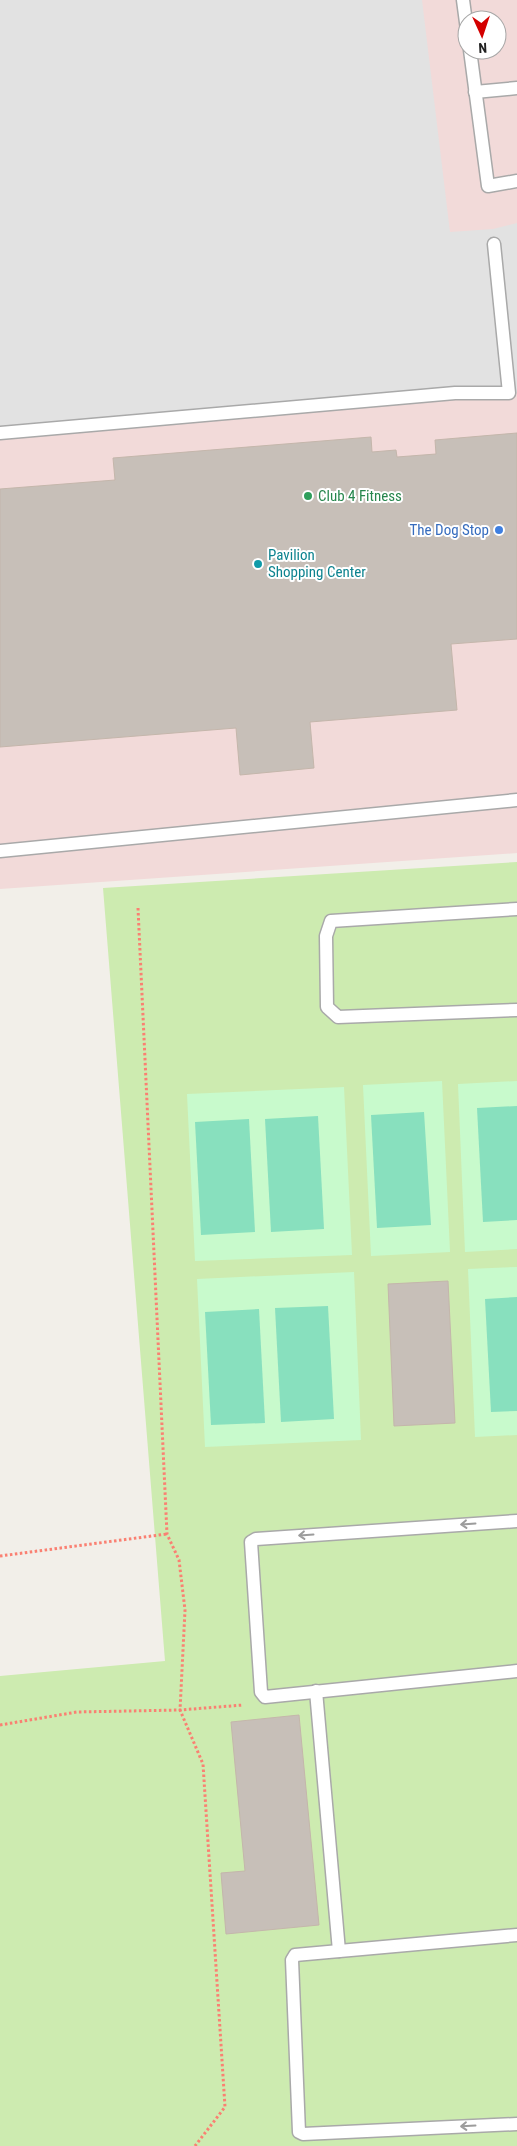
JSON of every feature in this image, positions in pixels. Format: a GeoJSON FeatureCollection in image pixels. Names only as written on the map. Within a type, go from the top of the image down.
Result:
{"type":"FeatureCollection","features":[{"type":"Feature","properties":{"kind":"lane"},"geometry":{"type":"LineString","coordinates":[[471,60],[488,186],[517,182]]}},
{"type":"Feature","properties":{"kind":"lane"},"geometry":{"type":"LineString","coordinates":[[475,92],[517,88]]}},
{"type":"Feature","properties":{"kind":"lane"},"geometry":{"type":"LineString","coordinates":[[0,433],[455,393],[509,393],[494,244]]}},
{"type":"Feature","properties":{"kind":"lane"},"geometry":{"type":"LineString","coordinates":[[0,851],[517,800]]}},
{"type":"Feature","properties":{"kind":"lane"},"geometry":{"type":"LineString","coordinates":[[517,909],[331,921],[326,936],[327,1007],[338,1017],[517,1010]]}},
{"type":"Feature","properties":{"kind":"lane"},"geometry":{"type":"LineString","coordinates":[[517,1521],[256,1539],[251,1542],[260,1692],[264,1697],[517,1671]]}},
{"type":"Feature","properties":{"kind":"lane"},"geometry":{"type":"LineString","coordinates":[[316,1691],[339,1951]]}},
{"type":"Feature","properties":{"kind":"lane"},"geometry":{"type":"LineString","coordinates":[[517,1935],[295,1955],[292,1960],[298,2129],[303,2134],[517,2124]]}},
{"type":"Feature","properties":{"kind":"path"},"geometry":{"type":"LineString","coordinates":[[138,908],[167,1534],[179,1560],[185,1610],[180,1710],[203,1764],[225,2107],[195,2146]]}},
{"type":"Feature","properties":{"kind":"path"},"geometry":{"type":"LineString","coordinates":[[0,1556],[167,1534]]}},
{"type":"Feature","properties":{"kind":"shaded area"},"geometry":{"type":"Polygon","coordinates":[[[0,0],[517,0],[517,853],[0,889],[0,0]]]}},
{"type":"Feature","properties":{"kind":"shaded area"},"geometry":{"type":"Polygon","coordinates":[[[0,0],[422,0],[450,232],[493,229],[517,223],[517,393],[0,433],[0,0]]]}},
{"type":"Feature","properties":{"kind":"green space"},"geometry":{"type":"Polygon","coordinates":[[[517,862],[517,2146],[0,2146],[0,1676],[165,1661],[103,888],[517,862]]]}},
{"type":"Feature","properties":{"kind":"green space"},"geometry":{"type":"Polygon","coordinates":[[[442,1081],[450,1252],[371,1256],[363,1085],[442,1081]]]}},
{"type":"Feature","properties":{"kind":"green space"},"geometry":{"type":"Polygon","coordinates":[[[517,1081],[517,1249],[465,1252],[458,1084],[517,1081]]]}},
{"type":"Feature","properties":{"kind":"green space"},"geometry":{"type":"Polygon","coordinates":[[[344,1087],[352,1255],[195,1261],[187,1094],[344,1087]]]}},
{"type":"Feature","properties":{"kind":"green space"},"geometry":{"type":"Polygon","coordinates":[[[517,1106],[517,1220],[483,1222],[477,1108],[517,1106]]]}},
{"type":"Feature","properties":{"kind":"green space"},"geometry":{"type":"Polygon","coordinates":[[[424,1112],[431,1225],[377,1228],[371,1115],[424,1112]]]}},
{"type":"Feature","properties":{"kind":"green space"},"geometry":{"type":"Polygon","coordinates":[[[318,1116],[324,1229],[271,1232],[265,1119],[318,1116]]]}},
{"type":"Feature","properties":{"kind":"green space"},"geometry":{"type":"Polygon","coordinates":[[[249,1119],[255,1232],[201,1235],[195,1122],[249,1119]]]}},
{"type":"Feature","properties":{"kind":"green space"},"geometry":{"type":"Polygon","coordinates":[[[517,1267],[517,1435],[475,1437],[468,1269],[517,1267]]]}},
{"type":"Feature","properties":{"kind":"green space"},"geometry":{"type":"Polygon","coordinates":[[[354,1272],[361,1440],[205,1447],[197,1279],[354,1272]]]}},
{"type":"Feature","properties":{"kind":"green space"},"geometry":{"type":"Polygon","coordinates":[[[517,1297],[517,1411],[491,1412],[485,1299],[517,1297]]]}},
{"type":"Feature","properties":{"kind":"green space"},"geometry":{"type":"Polygon","coordinates":[[[328,1306],[334,1419],[281,1422],[275,1308],[328,1306]]]}},
{"type":"Feature","properties":{"kind":"green space"},"geometry":{"type":"Polygon","coordinates":[[[259,1309],[265,1423],[211,1425],[205,1312],[259,1309]]]}},
{"type":"Feature","properties":{"kind":"building","name":"Pavilion Shopping Center"},"geometry":{"type":"Polygon","coordinates":[[[517,433],[517,639],[451,644],[457,710],[310,722],[314,768],[240,775],[236,728],[0,747],[0,489],[115,480],[113,458],[371,437],[372,452],[396,450],[397,457],[436,454],[435,440],[517,433]]]}},
{"type":"Feature","properties":{"kind":"building"},"geometry":{"type":"Polygon","coordinates":[[[448,1281],[455,1423],[394,1426],[388,1284],[448,1281]]]}},
{"type":"Feature","properties":{"kind":"building"},"geometry":{"type":"Polygon","coordinates":[[[299,1715],[319,1925],[226,1934],[221,1873],[245,1871],[231,1722],[299,1715]]]}},
{"type":"Feature","properties":{"kind":"place","name":"Club 4 Fitness"},"geometry":{"type":"Point","coordinates":[308,496]}},
{"type":"Feature","properties":{"kind":"place","name":"The Dog Stop"},"geometry":{"type":"Point","coordinates":[499,530]}},
{"type":"Feature","properties":{"kind":"place","name":"Pavilion Shopping Center"},"geometry":{"type":"Point","coordinates":[258,564]}}]}
